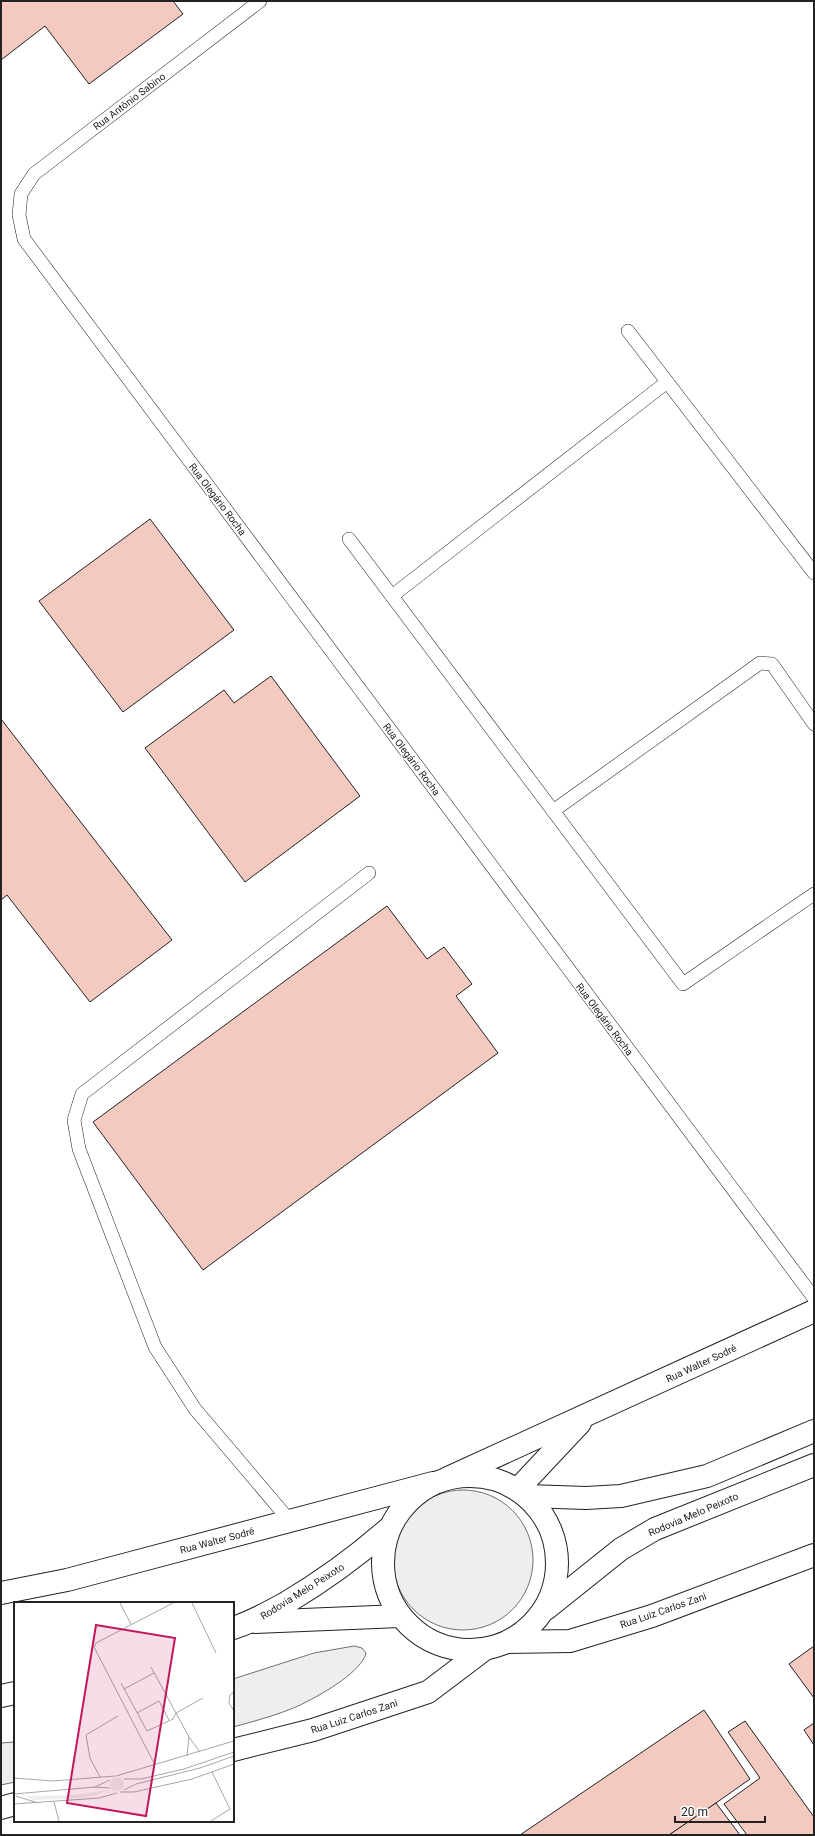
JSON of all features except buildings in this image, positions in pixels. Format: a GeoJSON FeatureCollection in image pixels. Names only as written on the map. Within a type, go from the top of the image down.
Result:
{"type":"FeatureCollection","features":[{"type":"Feature","properties":{"kind":"street","name":"Rua Walter Sodré"},"geometry":{"type":"LineString","coordinates":[[1,1593],[67,1580],[440,1481],[814,1311]]}},
{"type":"Feature","properties":{"kind":"street","name":"Rua Walter Sodré"},"geometry":{"type":"LineString","coordinates":[[523,1493],[587,1415]]}},
{"type":"Feature","properties":{"kind":"street"},"geometry":{"type":"LineString","coordinates":[[523,1493],[542,1511],[552,1530],[558,1550],[558,1571],[554,1592],[544,1611],[528,1629],[508,1642],[485,1649],[460,1650],[436,1644],[416,1632],[400,1616],[388,1596],[383,1574],[383,1551],[388,1529],[406,1502],[440,1481],[484,1476],[523,1493],[586,1498],[621,1496],[706,1476],[814,1431]]}},
{"type":"Feature","properties":{"kind":"street","name":"Rodovia Melo Peixoto"},"geometry":{"type":"LineString","coordinates":[[544,1611],[621,1549],[655,1529],[814,1465]]}},
{"type":"Feature","properties":{"kind":"street","name":"Rodovia Melo Peixoto"},"geometry":{"type":"LineString","coordinates":[[242,1625],[318,1583],[357,1556],[388,1529]]}},
{"type":"Feature","properties":{"kind":"street","name":"Rua Luiz Carlos Zani"},"geometry":{"type":"LineString","coordinates":[[508,1642],[570,1641],[652,1616],[814,1555]]}},
{"type":"Feature","properties":{"kind":"street","name":"Rodovia Melo Peixoto"},"geometry":{"type":"LineString","coordinates":[[242,1625],[400,1616]]}},
{"type":"Feature","properties":{"kind":"street","name":"Rua Luiz Carlos Zani"},"geometry":{"type":"LineString","coordinates":[[234,1750],[313,1730],[428,1692],[485,1649]]}},
{"type":"Feature","properties":{"kind":"street"},"geometry":{"type":"LineString","coordinates":[[1,1696],[14,1693]]}},
{"type":"Feature","properties":{"kind":"street"},"geometry":{"type":"LineString","coordinates":[[1,1808],[14,1804]]}},
{"type":"Feature","properties":{"kind":"lane","name":"Rua Antônio Sabino"},"geometry":{"type":"LineString","coordinates":[[19,215],[21,194],[34,174],[260,1]]}},
{"type":"Feature","properties":{"kind":"lane","name":"Rua Olegário Rocha"},"geometry":{"type":"LineString","coordinates":[[19,215],[24,239],[814,1298]]}},
{"type":"Feature","properties":{"kind":"lane"},"geometry":{"type":"LineString","coordinates":[[628,331],[814,572]]}},
{"type":"Feature","properties":{"kind":"lane"},"geometry":{"type":"LineString","coordinates":[[392,596],[667,382]]}},
{"type":"Feature","properties":{"kind":"lane"},"geometry":{"type":"LineString","coordinates":[[349,539],[683,984],[814,894]]}},
{"type":"Feature","properties":{"kind":"lane"},"geometry":{"type":"LineString","coordinates":[[553,811],[760,663],[772,664],[814,724]]}},
{"type":"Feature","properties":{"kind":"lane"},"geometry":{"type":"LineString","coordinates":[[290,1521],[195,1409],[155,1347],[79,1149],[74,1120],[82,1094],[369,873]]}},
{"type":"Feature","properties":{"kind":"shaded area"},"geometry":{"type":"Polygon","coordinates":[[[463,1490],[483,1493],[490,1496],[502,1502],[517,1516],[530,1540],[533,1560],[530,1580],[527,1587],[521,1599],[507,1614],[483,1627],[463,1630],[443,1627],[436,1624],[424,1618],[409,1604],[396,1580],[393,1560],[396,1540],[399,1533],[405,1521],[419,1506],[443,1493],[463,1490]]]}},
{"type":"Feature","properties":{"kind":"shaded area"},"geometry":{"type":"Polygon","coordinates":[[[354,1646],[362,1648],[366,1653],[358,1667],[342,1681],[315,1697],[291,1709],[272,1716],[234,1727],[234,1679],[314,1653],[354,1646]]]}},
{"type":"Feature","properties":{"kind":"shaded area"},"geometry":{"type":"Polygon","coordinates":[[[14,1742],[14,1782],[1,1785],[1,1743],[14,1742]]]}}]}
